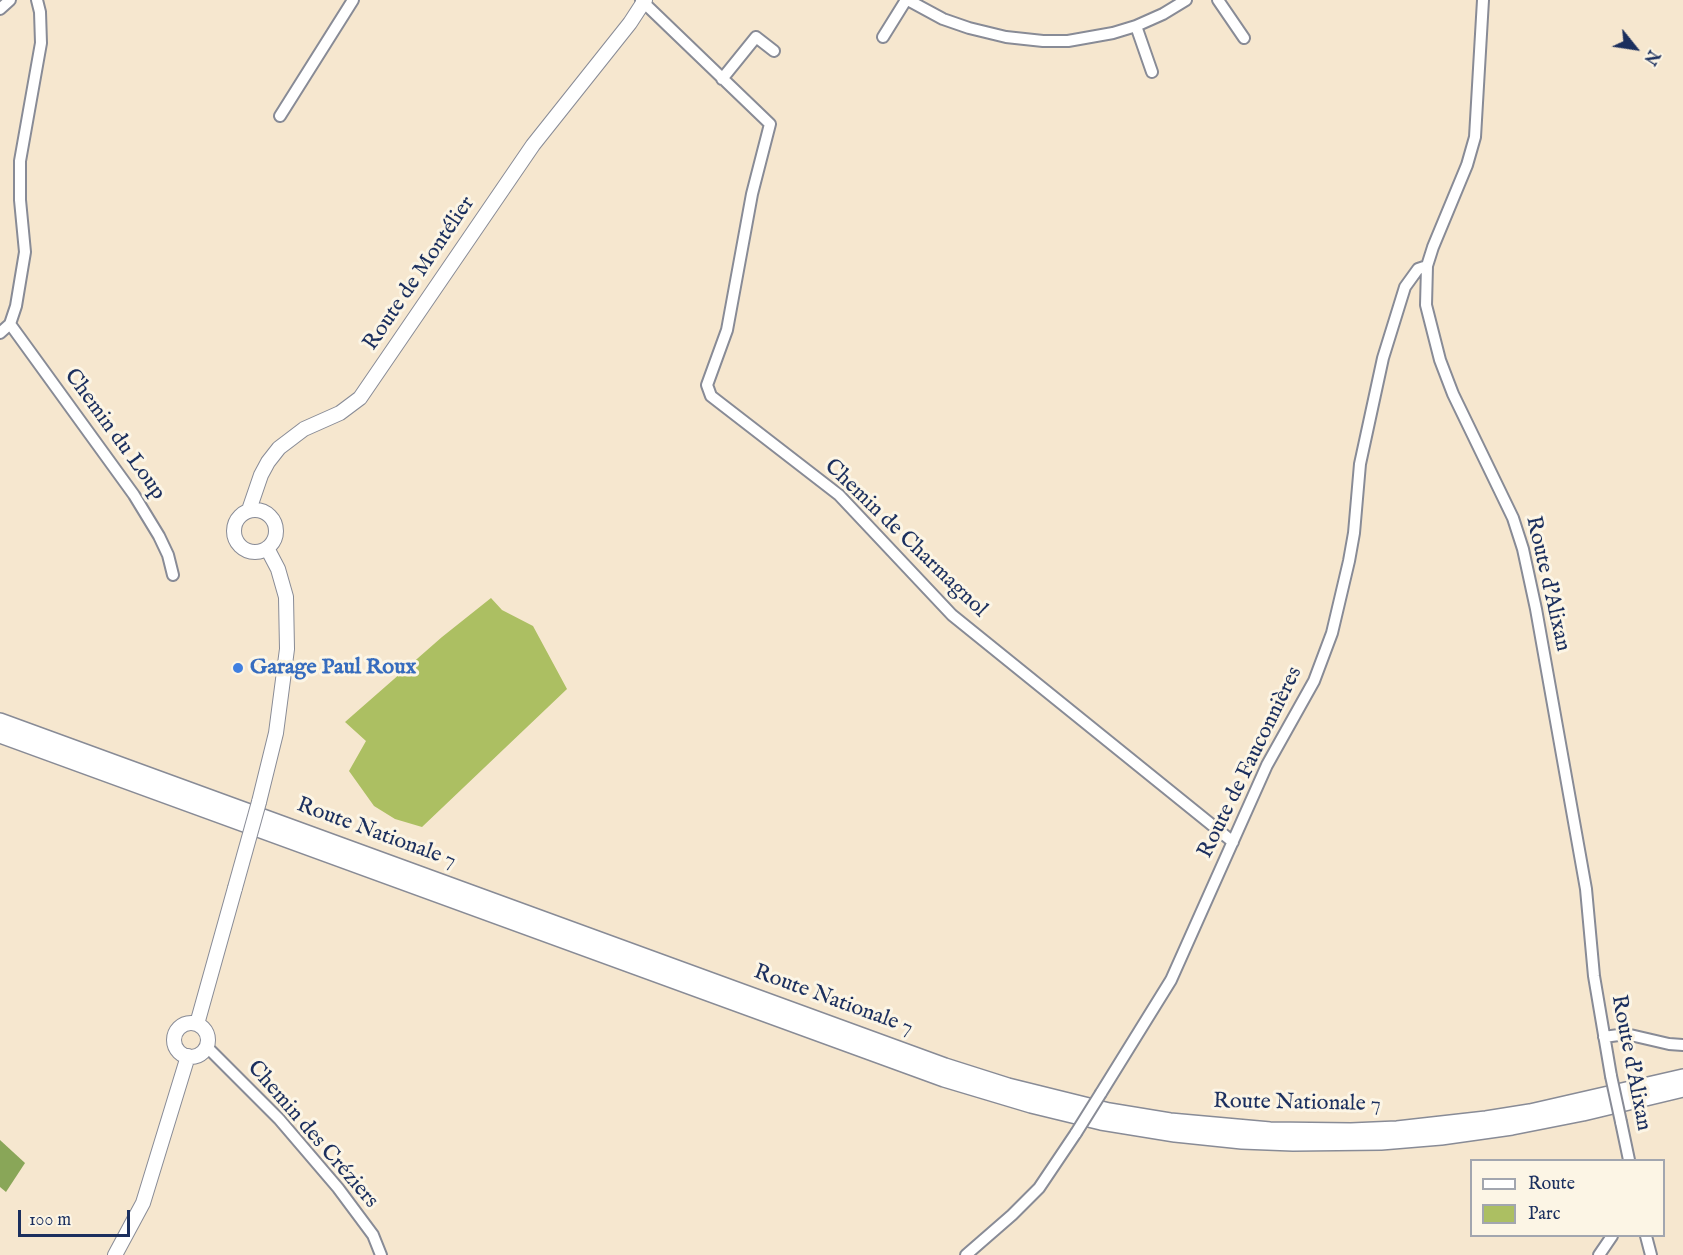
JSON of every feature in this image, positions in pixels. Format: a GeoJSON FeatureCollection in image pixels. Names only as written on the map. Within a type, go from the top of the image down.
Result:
{"type":"FeatureCollection","features":[{"type":"Feature","properties":{"kind":"highway","name":"Route Nationale 7"},"geometry":{"type":"LineString","coordinates":[[0,721],[945,1066],[1008,1086],[1109,1111],[1170,1121],[1269,1130],[1397,1129],[1530,1112],[1683,1077]]}},
{"type":"Feature","properties":{"kind":"highway","name":"Route Nationale 7"},"geometry":{"type":"LineString","coordinates":[[0,735],[944,1079],[1031,1106],[1101,1122],[1175,1134],[1242,1141],[1371,1142],[1441,1137],[1522,1126],[1683,1089]]}},
{"type":"Feature","properties":{"kind":"main road","name":"Route de Montélier"},"geometry":{"type":"LineString","coordinates":[[249,510],[261,475],[279,448],[304,429],[340,413],[360,398],[533,144],[615,41],[641,1]]}},
{"type":"Feature","properties":{"kind":"main road"},"geometry":{"type":"LineString","coordinates":[[249,510],[267,512],[275,523],[276,537],[267,549],[254,552],[247,550],[236,541],[234,527],[240,515],[249,510]]}},
{"type":"Feature","properties":{"kind":"main road"},"geometry":{"type":"LineString","coordinates":[[196,1024],[259,802],[276,733],[287,649],[286,597],[278,569],[267,549]]}},
{"type":"Feature","properties":{"kind":"main road"},"geometry":{"type":"LineString","coordinates":[[196,1024],[205,1031],[206,1046],[199,1054],[188,1056],[175,1046],[175,1035],[181,1026],[196,1024]]}},
{"type":"Feature","properties":{"kind":"main road"},"geometry":{"type":"LineString","coordinates":[[114,1255],[143,1203],[188,1056]]}},
{"type":"Feature","properties":{"kind":"street"},"geometry":{"type":"LineString","coordinates":[[0,9],[10,0]]}},
{"type":"Feature","properties":{"kind":"street"},"geometry":{"type":"LineString","coordinates":[[0,333],[10,324],[16,306],[26,252],[20,200],[20,160],[41,43],[40,12],[37,0]]}},
{"type":"Feature","properties":{"kind":"street"},"geometry":{"type":"LineString","coordinates":[[280,116],[353,0]]}},
{"type":"Feature","properties":{"kind":"street"},"geometry":{"type":"LineString","coordinates":[[883,37],[907,0],[943,19],[969,28],[1021,39],[1068,41],[1091,38],[1136,26],[1163,14],[1185,0]]}},
{"type":"Feature","properties":{"kind":"street"},"geometry":{"type":"LineString","coordinates":[[1218,0],[1244,38]]}},
{"type":"Feature","properties":{"kind":"street","name":"Route d'Alixan"},"geometry":{"type":"LineString","coordinates":[[1483,0],[1475,137],[1467,165],[1427,266],[1426,305],[1440,360],[1453,394],[1513,518],[1523,549],[1536,609],[1586,889],[1594,976],[1611,1076],[1629,1159]]}},
{"type":"Feature","properties":{"kind":"street","name":"Chemin de Charmagnol"},"geometry":{"type":"LineString","coordinates":[[641,1],[770,124],[752,194],[727,330],[707,385],[711,396],[838,495],[952,615],[1233,842]]}},
{"type":"Feature","properties":{"kind":"street"},"geometry":{"type":"LineString","coordinates":[[1136,26],[1152,72]]}},
{"type":"Feature","properties":{"kind":"street"},"geometry":{"type":"LineString","coordinates":[[722,79],[756,37],[774,51]]}},
{"type":"Feature","properties":{"kind":"street","name":"Route de Fauconnières"},"geometry":{"type":"LineString","coordinates":[[966,1255],[1039,1188],[1171,980],[1267,765],[1314,681],[1332,633],[1349,561],[1360,464],[1383,358],[1405,288],[1418,270],[1427,266]]}},
{"type":"Feature","properties":{"kind":"street","name":"Chemin du Loup"},"geometry":{"type":"LineString","coordinates":[[10,324],[135,495],[159,536],[168,555],[173,575]]}},
{"type":"Feature","properties":{"kind":"street"},"geometry":{"type":"LineString","coordinates":[[1604,1037],[1626,1034],[1683,1046]]}},
{"type":"Feature","properties":{"kind":"street","name":"Chemin des Créziers"},"geometry":{"type":"LineString","coordinates":[[206,1046],[279,1119],[338,1188],[373,1235],[381,1255]]}},
{"type":"Feature","properties":{"kind":"street"},"geometry":{"type":"LineString","coordinates":[[1599,1255],[1611,1237]]}},
{"type":"Feature","properties":{"kind":"street"},"geometry":{"type":"LineString","coordinates":[[1646,1237],[1651,1255]]}},
{"type":"Feature","properties":{"kind":"green space"},"geometry":{"type":"Polygon","coordinates":[[[491,598],[502,610],[533,626],[567,689],[422,827],[395,819],[374,806],[349,771],[366,741],[345,722],[442,637],[491,598]]]}},
{"type":"Feature","properties":{"kind":"green space"},"geometry":{"type":"Polygon","coordinates":[[[0,1140],[25,1163],[6,1192],[0,1187],[0,1140]]]}},
{"type":"Feature","properties":{"kind":"place","name":"Garage Paul Roux"},"geometry":{"type":"Point","coordinates":[238,668]}}]}
